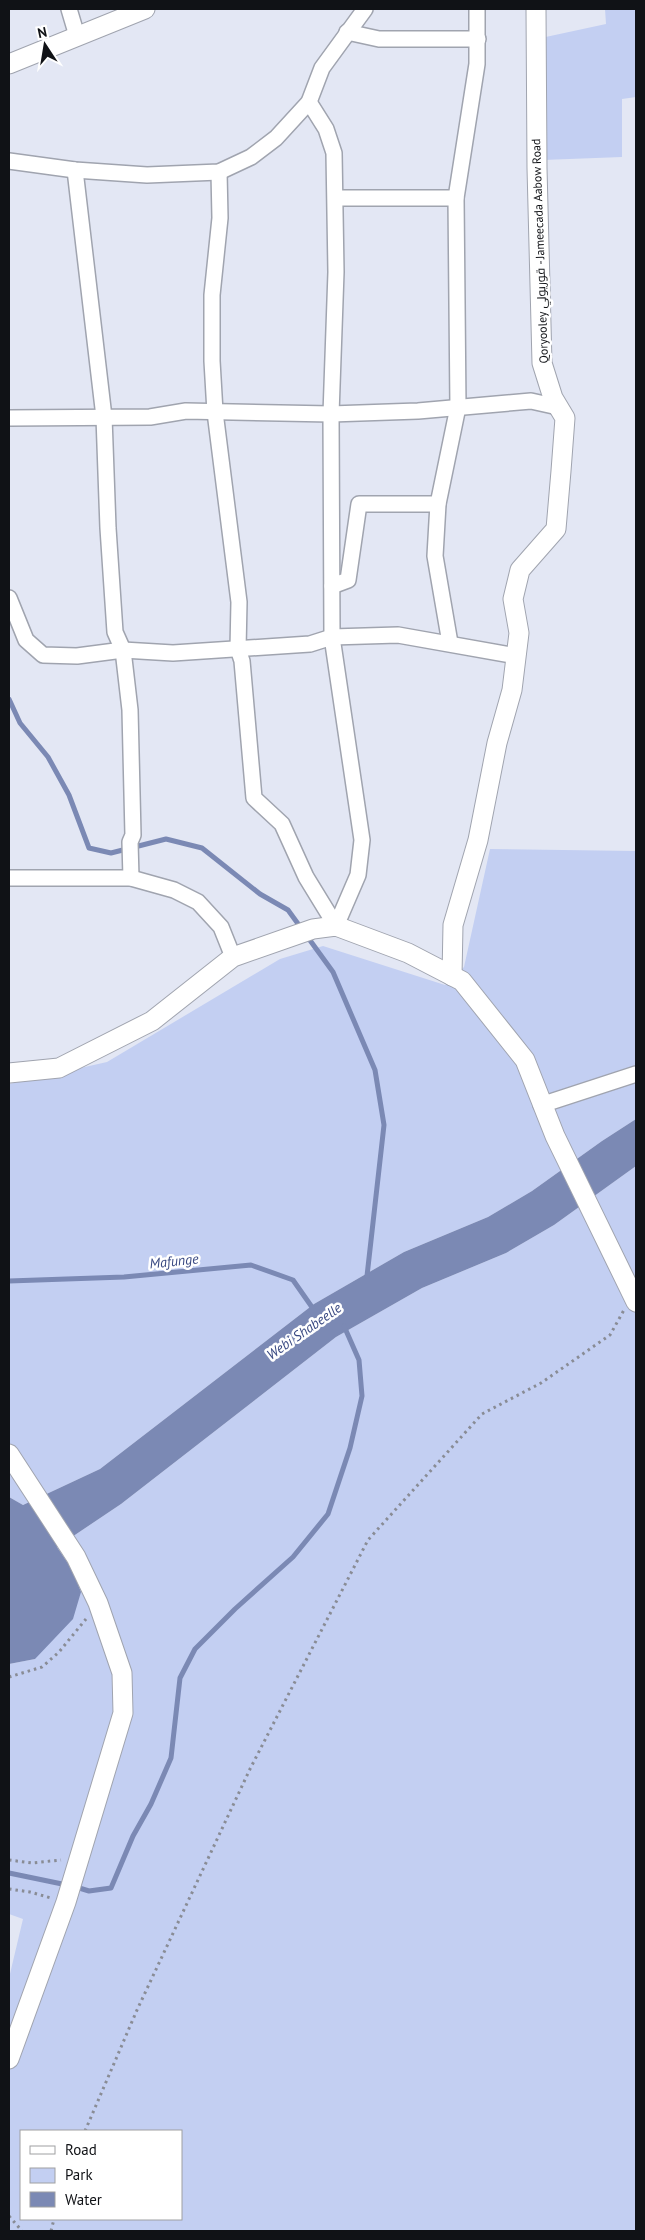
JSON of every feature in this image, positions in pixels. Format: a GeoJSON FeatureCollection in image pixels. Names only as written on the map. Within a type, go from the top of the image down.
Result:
{"type":"FeatureCollection","features":[{"type":"Feature","properties":{"kind":"street"},"geometry":{"type":"LineString","coordinates":[[69,9],[78,36]]}},
{"type":"Feature","properties":{"kind":"street"},"geometry":{"type":"LineString","coordinates":[[9,64],[146,9]]}},
{"type":"Feature","properties":{"kind":"street"},"geometry":{"type":"LineString","coordinates":[[9,161],[75,170],[147,175],[219,172],[251,157],[276,138],[309,102],[322,68],[365,9]]}},
{"type":"Feature","properties":{"kind":"street"},"geometry":{"type":"LineString","coordinates":[[450,643],[435,556],[438,504],[458,407],[456,198],[477,64],[477,9]]}},
{"type":"Feature","properties":{"kind":"street","name":"Qoryooley قوريولي - Jameecada Aabow Road"},"geometry":{"type":"LineString","coordinates":[[452,976],[453,926],[478,840],[497,743],[512,690],[519,633],[512,599],[520,570],[556,528],[565,418],[553,398],[542,363],[536,168],[536,9]]}},
{"type":"Feature","properties":{"kind":"street"},"geometry":{"type":"LineString","coordinates":[[348,32],[379,39],[478,39]]}},
{"type":"Feature","properties":{"kind":"street"},"geometry":{"type":"LineString","coordinates":[[309,102],[326,129],[334,153],[336,272],[331,414],[332,637],[362,840],[358,875],[336,926]]}},
{"type":"Feature","properties":{"kind":"street"},"geometry":{"type":"LineString","coordinates":[[75,170],[104,417],[108,528],[115,632],[123,650],[130,710],[133,835],[130,842],[132,859],[131,878]]}},
{"type":"Feature","properties":{"kind":"street"},"geometry":{"type":"LineString","coordinates":[[219,172],[220,218],[212,295],[212,361],[215,412],[239,602],[238,649],[242,661],[254,798],[282,824],[306,877],[336,926]]}},
{"type":"Feature","properties":{"kind":"street"},"geometry":{"type":"LineString","coordinates":[[336,198],[456,198]]}},
{"type":"Feature","properties":{"kind":"street"},"geometry":{"type":"LineString","coordinates":[[9,418],[150,417],[186,411],[331,414],[418,411],[531,401],[558,406]]}},
{"type":"Feature","properties":{"kind":"street"},"geometry":{"type":"LineString","coordinates":[[332,586],[348,580],[359,504],[438,504]]}},
{"type":"Feature","properties":{"kind":"street"},"geometry":{"type":"LineString","coordinates":[[9,598],[26,640],[43,655],[77,656],[123,650],[173,653],[310,644],[332,637],[398,635],[516,656]]}},
{"type":"Feature","properties":{"kind":"street"},"geometry":{"type":"LineString","coordinates":[[9,878],[131,878],[174,890],[198,902],[221,927],[233,957]]}},
{"type":"Feature","properties":{"kind":"street"},"geometry":{"type":"LineString","coordinates":[[9,1073],[59,1068],[152,1021],[233,957],[290,936],[314,929],[336,926],[408,952],[462,981],[525,1060],[541,1105],[555,1136],[634,1298]]}},
{"type":"Feature","properties":{"kind":"street"},"geometry":{"type":"LineString","coordinates":[[541,1105],[636,1074]]}},
{"type":"Feature","properties":{"kind":"street"},"geometry":{"type":"LineString","coordinates":[[9,1454],[76,1556],[98,1603],[122,1673],[123,1713],[67,1899],[9,2059]]}},
{"type":"Feature","properties":{"kind":"path"},"geometry":{"type":"LineString","coordinates":[[85,2130],[137,2010],[250,1768],[368,1540],[482,1414],[541,1383],[610,1335],[634,1298]]}},
{"type":"Feature","properties":{"kind":"path"},"geometry":{"type":"LineString","coordinates":[[9,1677],[42,1667],[60,1652],[98,1603]]}},
{"type":"Feature","properties":{"kind":"path"},"geometry":{"type":"LineString","coordinates":[[9,1860],[32,1863],[78,1862]]}},
{"type":"Feature","properties":{"kind":"path"},"geometry":{"type":"LineString","coordinates":[[9,1889],[67,1899]]}},
{"type":"Feature","properties":{"kind":"path"},"geometry":{"type":"LineString","coordinates":[[9,2216],[22,2231]]}},
{"type":"Feature","properties":{"kind":"green space"},"geometry":{"type":"Polygon","coordinates":[[[605,9],[636,9],[636,97],[622,99],[622,157],[543,160],[541,38],[606,24],[605,9]]]}},
{"type":"Feature","properties":{"kind":"green space"},"geometry":{"type":"Polygon","coordinates":[[[490,849],[636,851],[636,1119],[532,1191],[488,1217],[404,1252],[314,1304],[100,1469],[23,1505],[9,1497],[9,1084],[107,1062],[280,959],[323,946],[445,985],[464,967],[490,849]]]}},
{"type":"Feature","properties":{"kind":"green space"},"geometry":{"type":"Polygon","coordinates":[[[636,1166],[636,2231],[9,2231],[9,1978],[23,1919],[9,1914],[9,1664],[35,1659],[72,1569],[57,1547],[121,1504],[336,1337],[422,1288],[506,1253],[554,1225],[636,1166]]]}},
{"type":"Feature","properties":{"kind":"water","name":"Webi Shabeelle"},"geometry":{"type":"Polygon","coordinates":[[[636,1119],[636,1166],[554,1225],[506,1253],[422,1288],[336,1337],[121,1504],[57,1547],[72,1569],[81,1592],[73,1619],[35,1659],[9,1664],[9,1497],[23,1505],[100,1469],[314,1304],[404,1252],[488,1217],[532,1191],[636,1119]]]}},
{"type":"Feature","properties":{"kind":"waterway"},"geometry":{"type":"LineString","coordinates":[[9,699],[20,723],[48,757],[69,795],[89,848],[111,853],[166,839],[202,848],[260,894],[288,910],[333,972],[375,1070],[384,1125],[367,1276]]}},
{"type":"Feature","properties":{"kind":"waterway","name":"Mafunge"},"geometry":{"type":"LineString","coordinates":[[9,1281],[124,1277],[251,1265],[293,1280],[314,1310]]}},
{"type":"Feature","properties":{"kind":"waterway"},"geometry":{"type":"LineString","coordinates":[[76,1887],[89,1891],[111,1888],[133,1836],[151,1804],[171,1758],[180,1678],[195,1649],[235,1609],[293,1557],[328,1514],[350,1448],[362,1396],[359,1360],[344,1326]]}},
{"type":"Feature","properties":{"kind":"waterway"},"geometry":{"type":"LineString","coordinates":[[9,1873],[67,1885]]}}]}
